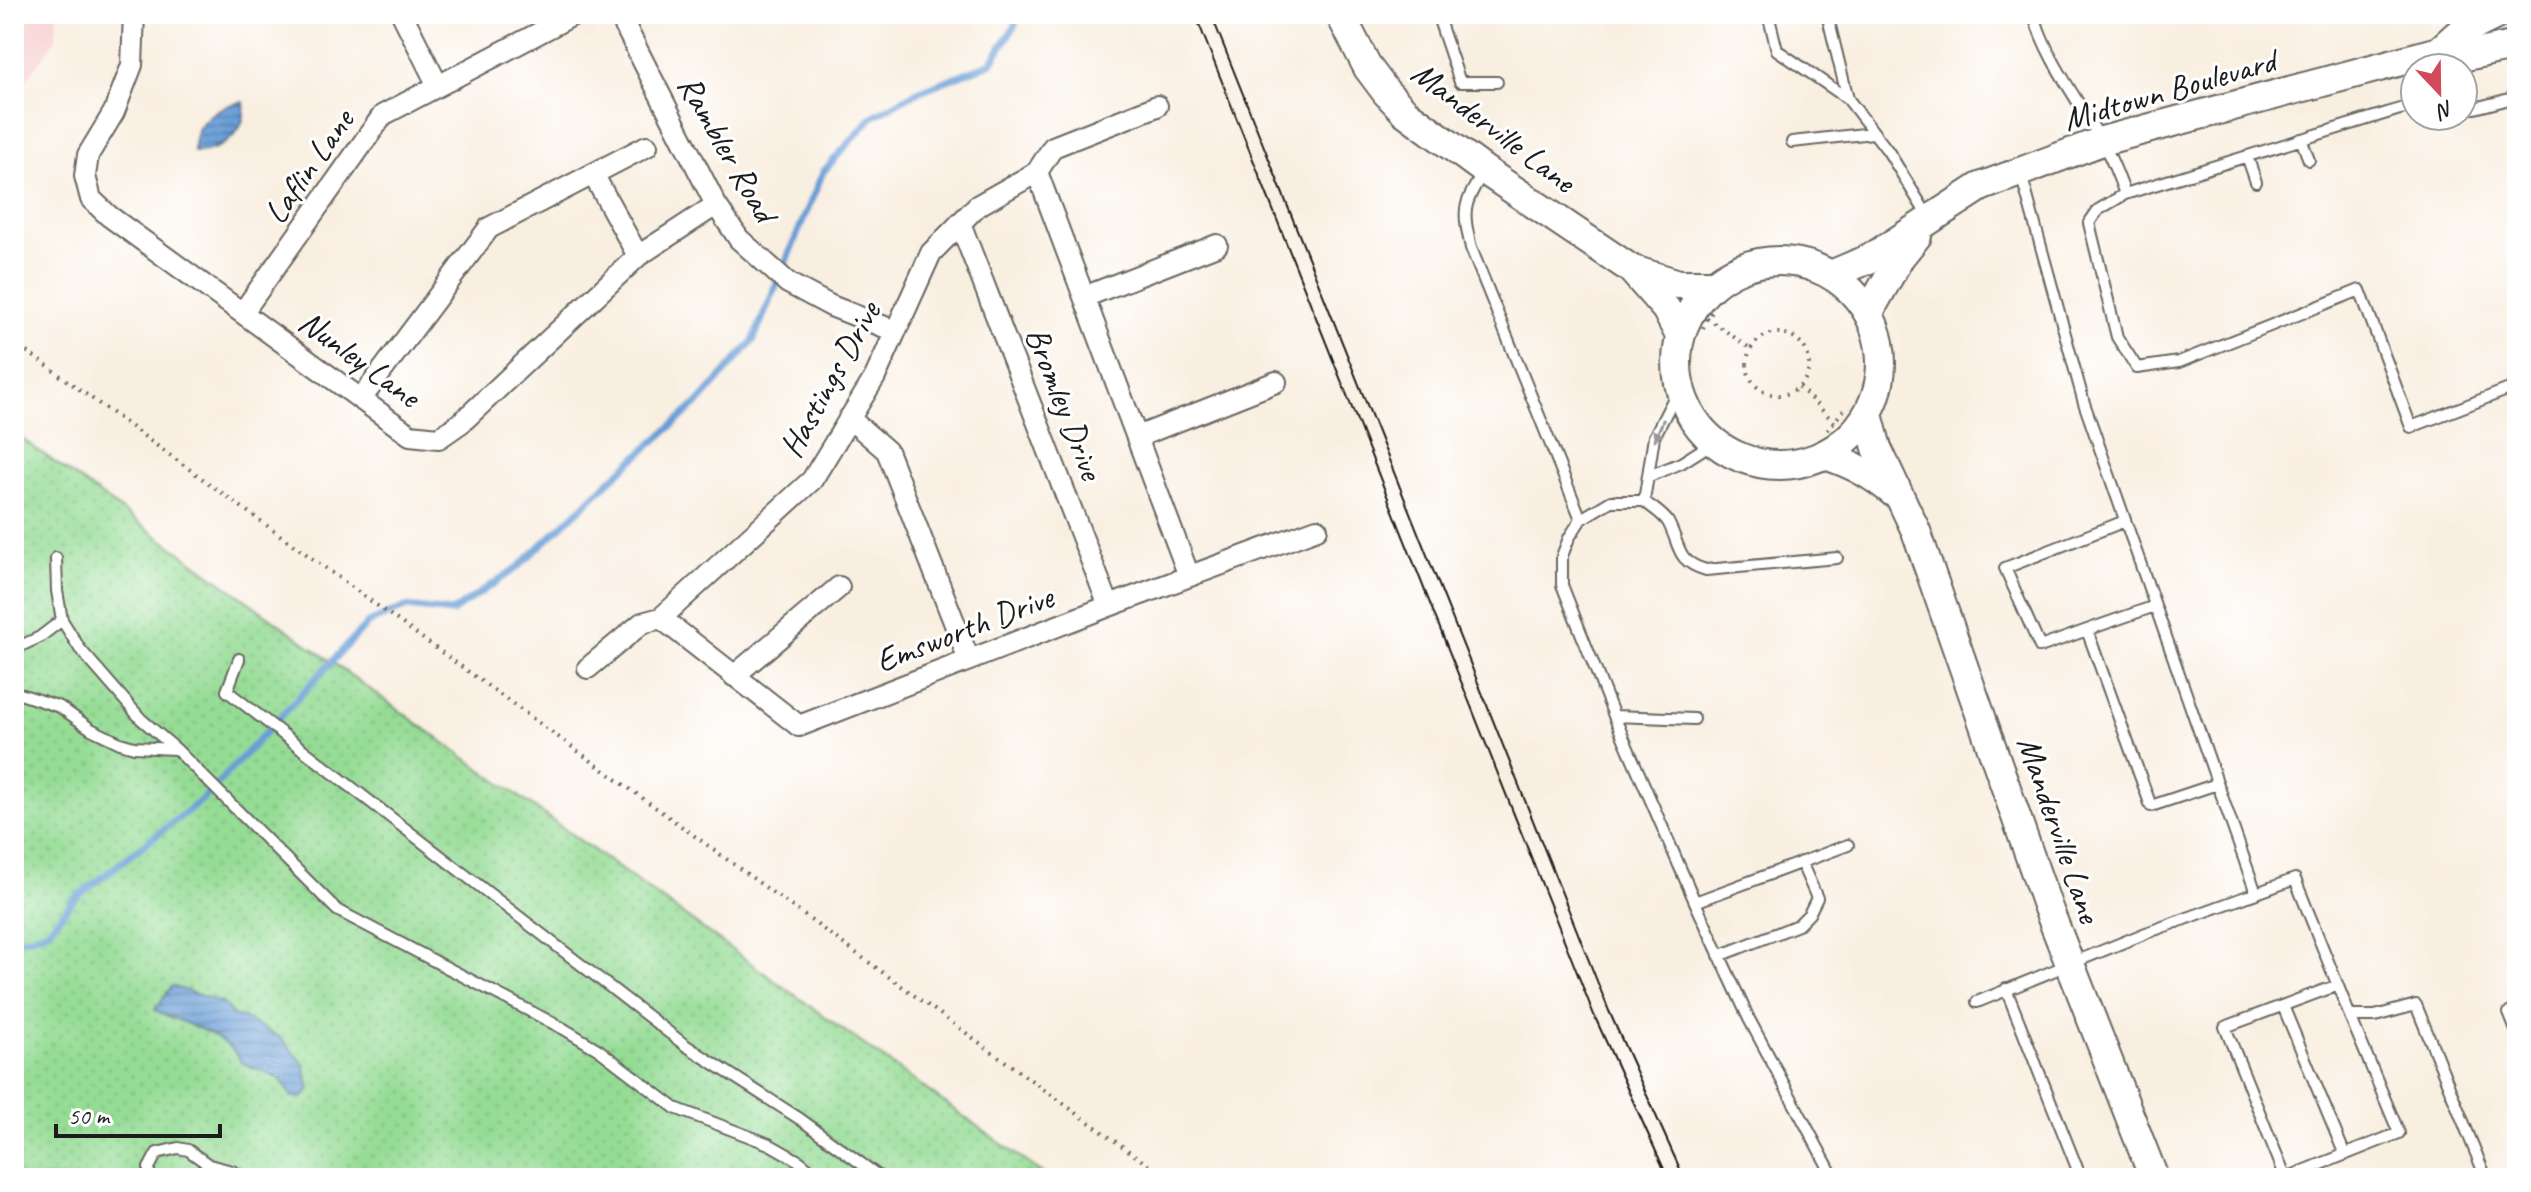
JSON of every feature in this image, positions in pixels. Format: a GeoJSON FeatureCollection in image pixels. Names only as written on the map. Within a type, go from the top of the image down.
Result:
{"type":"FeatureCollection","features":[{"type":"Feature","properties":{"kind":"street","name":"Nunley Lane"},"geometry":{"type":"LineString","coordinates":[[134,14],[132,65],[114,112],[88,155],[85,176],[91,199],[109,216],[410,435],[439,438],[462,422],[638,256],[716,205]]}},
{"type":"Feature","properties":{"kind":"street"},"geometry":{"type":"LineString","coordinates":[[402,14],[438,86]]}},
{"type":"Feature","properties":{"kind":"street","name":"Rambler Road"},"geometry":{"type":"LineString","coordinates":[[619,14],[716,205],[739,239],[788,283],[831,306],[895,331]]}},
{"type":"Feature","properties":{"kind":"street","name":"Manderville Lane"},"geometry":{"type":"LineString","coordinates":[[1340,14],[1357,49],[1386,92],[1405,112],[1484,170],[1631,269],[1691,333]]}},
{"type":"Feature","properties":{"kind":"street","name":"Midtown Boulevard"},"geometry":{"type":"LineString","coordinates":[[2443,52],[2458,34],[2498,14]]}},
{"type":"Feature","properties":{"kind":"street","name":"Laflin Lane"},"geometry":{"type":"LineString","coordinates":[[243,312],[383,115],[573,15]]}},
{"type":"Feature","properties":{"kind":"street","name":"Midtown Boulevard"},"geometry":{"type":"LineString","coordinates":[[2479,53],[2517,45]]}},
{"type":"Feature","properties":{"kind":"street","name":"Midtown Boulevard"},"geometry":{"type":"LineString","coordinates":[[1831,275],[1871,258],[1980,187],[2102,141],[2399,66]]}},
{"type":"Feature","properties":{"kind":"street","name":"Hastings Drive"},"geometry":{"type":"LineString","coordinates":[[588,668],[642,623],[661,618],[812,480],[875,377],[931,253],[977,206],[1037,172],[1053,147],[1157,106]]}},
{"type":"Feature","properties":{"kind":"street"},"geometry":{"type":"LineString","coordinates":[[361,399],[489,228],[647,146]]}},
{"type":"Feature","properties":{"kind":"street"},"geometry":{"type":"LineString","coordinates":[[1037,172],[1189,576]]}},
{"type":"Feature","properties":{"kind":"street"},"geometry":{"type":"LineString","coordinates":[[593,174],[638,256]]}},
{"type":"Feature","properties":{"kind":"street","name":"Midtown Boulevard"},"geometry":{"type":"LineString","coordinates":[[1869,312],[1900,257],[1930,219]]}},
{"type":"Feature","properties":{"kind":"street","name":"Bromley Drive"},"geometry":{"type":"LineString","coordinates":[[960,223],[1109,606]]}},
{"type":"Feature","properties":{"kind":"street"},"geometry":{"type":"LineString","coordinates":[[1084,297],[1217,245]]}},
{"type":"Feature","properties":{"kind":"street"},"geometry":{"type":"LineString","coordinates":[[1764,262],[1795,262],[1831,275],[1869,312],[1879,337],[1882,366],[1878,394],[1858,409],[1847,439],[1826,443],[1788,466],[1757,464],[1727,452],[1702,432],[1685,405],[1677,375],[1691,333],[1695,299],[1716,293],[1735,271],[1764,262]]}},
{"type":"Feature","properties":{"kind":"street","name":"Manderville Lane"},"geometry":{"type":"LineString","coordinates":[[1631,269],[1716,293]]}},
{"type":"Feature","properties":{"kind":"street"},"geometry":{"type":"LineString","coordinates":[[1137,437],[1276,382]]}},
{"type":"Feature","properties":{"kind":"street","name":"Manderville Lane"},"geometry":{"type":"LineString","coordinates":[[1858,409],[1916,531],[2069,963],[2154,1178]]}},
{"type":"Feature","properties":{"kind":"street"},"geometry":{"type":"LineString","coordinates":[[849,418],[887,451],[969,660]]}},
{"type":"Feature","properties":{"kind":"street","name":"Manderville Lane"},"geometry":{"type":"LineString","coordinates":[[1826,443],[1876,478],[1903,502]]}},
{"type":"Feature","properties":{"kind":"street","name":"Emsworth Drive"},"geometry":{"type":"LineString","coordinates":[[661,618],[799,726],[1317,529]]}},
{"type":"Feature","properties":{"kind":"street"},"geometry":{"type":"LineString","coordinates":[[734,676],[839,587]]}},
{"type":"Feature","properties":{"kind":"lane"},"geometry":{"type":"LineString","coordinates":[[1437,14],[1460,82],[1497,82]]}},
{"type":"Feature","properties":{"kind":"lane"},"geometry":{"type":"LineString","coordinates":[[1768,14],[1777,50],[1848,99],[1930,219]]}},
{"type":"Feature","properties":{"kind":"lane"},"geometry":{"type":"LineString","coordinates":[[1827,14],[1848,99]]}},
{"type":"Feature","properties":{"kind":"lane"},"geometry":{"type":"LineString","coordinates":[[2034,14],[2062,74],[2102,141],[2125,194]]}},
{"type":"Feature","properties":{"kind":"lane"},"geometry":{"type":"LineString","coordinates":[[2479,107],[2517,97]]}},
{"type":"Feature","properties":{"kind":"lane"},"geometry":{"type":"LineString","coordinates":[[2399,109],[2125,194],[2098,210],[2089,223],[2117,337],[2137,368],[2179,362],[2360,290],[2411,427],[2517,386]]}},
{"type":"Feature","properties":{"kind":"lane"},"geometry":{"type":"LineString","coordinates":[[1792,142],[1873,133]]}},
{"type":"Feature","properties":{"kind":"lane"},"geometry":{"type":"LineString","coordinates":[[2301,139],[2309,160]]}},
{"type":"Feature","properties":{"kind":"lane"},"geometry":{"type":"LineString","coordinates":[[2247,156],[2256,182]]}},
{"type":"Feature","properties":{"kind":"lane"},"geometry":{"type":"LineString","coordinates":[[1484,170],[1466,200],[1465,220],[1471,248],[1581,519]]}},
{"type":"Feature","properties":{"kind":"lane"},"geometry":{"type":"LineString","coordinates":[[2020,173],[2084,403],[2256,893]]}},
{"type":"Feature","properties":{"kind":"lane"},"geometry":{"type":"LineString","coordinates":[[1644,501],[1654,437],[1680,386]]}},
{"type":"Feature","properties":{"kind":"lane"},"geometry":{"type":"LineString","coordinates":[[1649,476],[1681,463],[1714,442]]}},
{"type":"Feature","properties":{"kind":"lane"},"geometry":{"type":"LineString","coordinates":[[1834,1178],[1749,1019],[1695,902],[1614,716],[1562,585],[1562,556],[1581,519],[1611,501],[1644,501],[1666,519],[1682,557],[1693,566],[1706,570],[1837,558]]}},
{"type":"Feature","properties":{"kind":"lane"},"geometry":{"type":"LineString","coordinates":[[2125,521],[2005,568],[2040,647],[2155,606]]}},
{"type":"Feature","properties":{"kind":"lane"},"geometry":{"type":"LineString","coordinates":[[56,558],[62,620],[80,649],[141,719],[204,776],[337,910],[564,1029],[599,1050],[675,1108],[769,1144],[799,1161],[820,1178]]}},
{"type":"Feature","properties":{"kind":"lane"},"geometry":{"type":"LineString","coordinates":[[14,649],[40,637],[62,620]]}},
{"type":"Feature","properties":{"kind":"lane"},"geometry":{"type":"LineString","coordinates":[[2087,630],[2151,806],[2217,784]]}},
{"type":"Feature","properties":{"kind":"lane"},"geometry":{"type":"LineString","coordinates":[[239,659],[227,691],[685,1045],[800,1119],[881,1178]]}},
{"type":"Feature","properties":{"kind":"lane"},"geometry":{"type":"LineString","coordinates":[[14,692],[60,707],[91,729],[120,743],[134,747],[176,749]]}},
{"type":"Feature","properties":{"kind":"lane"},"geometry":{"type":"LineString","coordinates":[[1614,716],[1694,719]]}},
{"type":"Feature","properties":{"kind":"lane"},"geometry":{"type":"LineString","coordinates":[[1695,902],[1848,845]]}},
{"type":"Feature","properties":{"kind":"lane"},"geometry":{"type":"LineString","coordinates":[[1719,956],[1798,925],[1809,914],[1817,898],[1801,862]]}},
{"type":"Feature","properties":{"kind":"lane"},"geometry":{"type":"LineString","coordinates":[[1977,1002],[2069,963],[2295,879],[2399,1133],[2286,1178],[2225,1027],[2338,985]]}},
{"type":"Feature","properties":{"kind":"lane"},"geometry":{"type":"LineString","coordinates":[[2006,989],[2081,1178]]}},
{"type":"Feature","properties":{"kind":"lane"},"geometry":{"type":"LineString","coordinates":[[2350,1016],[2375,1016],[2416,1005],[2486,1178]]}},
{"type":"Feature","properties":{"kind":"lane"},"geometry":{"type":"LineString","coordinates":[[2283,1006],[2345,1155]]}},
{"type":"Feature","properties":{"kind":"lane"},"geometry":{"type":"LineString","coordinates":[[2517,1009],[2509,1013],[2517,1033]]}},
{"type":"Feature","properties":{"kind":"lane"},"geometry":{"type":"LineString","coordinates":[[149,1178],[149,1168],[157,1153],[178,1148],[188,1150],[209,1165],[245,1178]]}},
{"type":"Feature","properties":{"kind":"path"},"geometry":{"type":"LineString","coordinates":[[1691,333],[1707,318],[1716,293]]}},
{"type":"Feature","properties":{"kind":"path"},"geometry":{"type":"LineString","coordinates":[[1707,318],[1751,350]]}},
{"type":"Feature","properties":{"kind":"path"},"geometry":{"type":"LineString","coordinates":[[1772,334],[1791,336],[1809,358],[1806,377],[1799,387],[1784,394],[1774,395],[1757,387],[1748,370],[1751,350],[1763,337],[1772,334]]}},
{"type":"Feature","properties":{"kind":"path"},"geometry":{"type":"LineString","coordinates":[[14,342],[1166,1178]]}},
{"type":"Feature","properties":{"kind":"path"},"geometry":{"type":"LineString","coordinates":[[1799,387],[1835,423]]}},
{"type":"Feature","properties":{"kind":"path"},"geometry":{"type":"LineString","coordinates":[[1826,443],[1835,423],[1858,409]]}},
{"type":"Feature","properties":{"kind":"shaded area"},"geometry":{"type":"Polygon","coordinates":[[[14,14],[57,14],[56,39],[14,96],[14,14]]]}},
{"type":"Feature","properties":{"kind":"green space"},"geometry":{"type":"Polygon","coordinates":[[[14,433],[1049,1178],[14,1178],[14,433]]]}},
{"type":"Feature","properties":{"kind":"water"},"geometry":{"type":"Polygon","coordinates":[[[244,102],[242,122],[231,138],[214,148],[194,152],[197,132],[208,117],[225,107],[244,102]]]}},
{"type":"Feature","properties":{"kind":"water"},"geometry":{"type":"Polygon","coordinates":[[[172,986],[223,1003],[234,1016],[280,1037],[304,1064],[310,1089],[303,1098],[292,1097],[280,1078],[242,1063],[235,1052],[215,1037],[155,1010],[172,986]]]}},
{"type":"Feature","properties":{"kind":"waterway"},"geometry":{"type":"LineString","coordinates":[[14,940],[48,931],[74,899],[203,799],[368,623],[406,607],[452,612],[518,567],[700,401],[753,341],[823,172],[872,117],[915,93],[991,63],[1019,14]]}},
{"type":"Feature","properties":{"kind":"tram line"},"geometry":{"type":"LineString","coordinates":[[1195,14],[1594,1015],[1668,1178]]}},
{"type":"Feature","properties":{"kind":"tram line"},"geometry":{"type":"LineString","coordinates":[[1211,14],[1609,1011],[1684,1178]]}}]}
